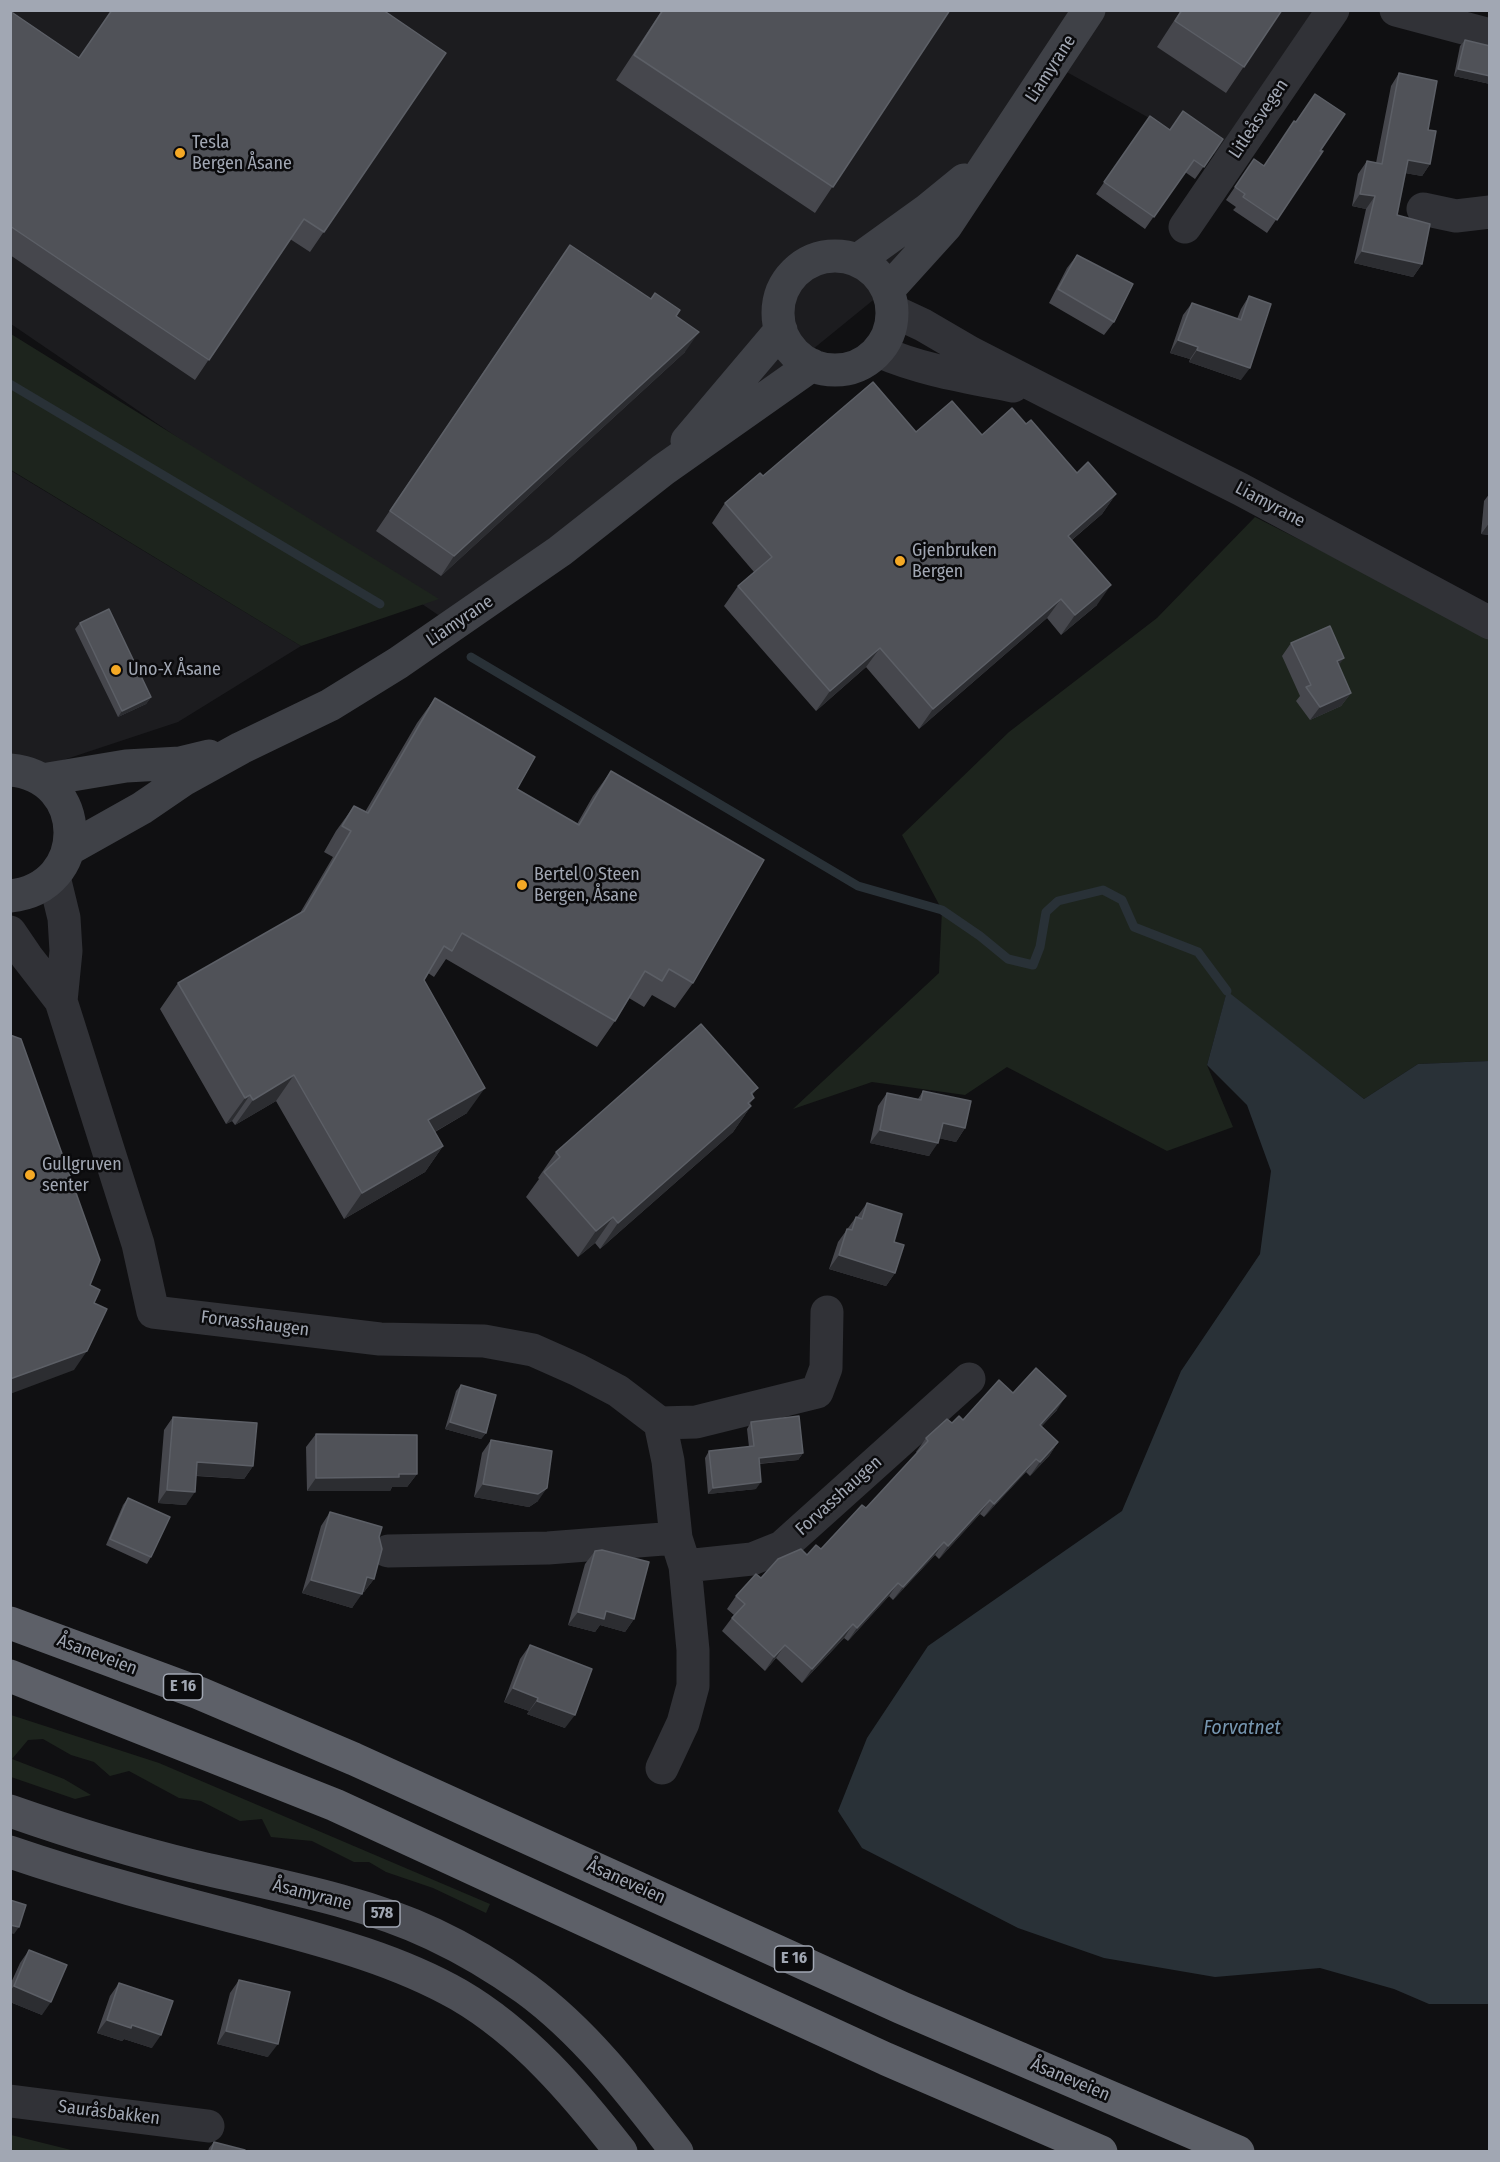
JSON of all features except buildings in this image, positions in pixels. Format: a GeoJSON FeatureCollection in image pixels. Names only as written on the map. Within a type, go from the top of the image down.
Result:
{"type":"FeatureCollection","features":[{"type":"Feature","properties":{"kind":"highway","name":"Åsaneveien"},"geometry":{"type":"LineString","coordinates":[[10,1623],[199,1693],[354,1759],[902,2008],[1238,2151]]}},
{"type":"Feature","properties":{"kind":"highway"},"geometry":{"type":"LineString","coordinates":[[10,1676],[335,1805],[885,2058],[1101,2151]]}},
{"type":"Feature","properties":{"kind":"main road","name":"Liamyrane"},"geometry":{"type":"LineString","coordinates":[[891,301],[946,226],[1089,10]]}},
{"type":"Feature","properties":{"kind":"main road","name":"Liamyrane"},"geometry":{"type":"LineString","coordinates":[[858,260],[926,211],[992,157]]}},
{"type":"Feature","properties":{"kind":"main road"},"geometry":{"type":"LineString","coordinates":[[829,256],[858,260],[876,272],[891,301],[890,333],[878,351],[861,364],[847,369],[826,370],[812,365],[794,353],[785,341],[778,316],[779,302],[788,282],[803,266],[815,259],[829,256]]}},
{"type":"Feature","properties":{"kind":"main road","name":"Liamyrane"},"geometry":{"type":"LineString","coordinates":[[663,470],[781,330]]}},
{"type":"Feature","properties":{"kind":"main road","name":"Liamyrane"},"geometry":{"type":"LineString","coordinates":[[10,896],[40,888],[61,863],[241,748],[330,705],[399,663],[560,551],[663,470],[812,365]]}},
{"type":"Feature","properties":{"kind":"main road","name":"Liamyrane"},"geometry":{"type":"LineString","coordinates":[[42,780],[126,766],[180,763],[241,748]]}},
{"type":"Feature","properties":{"kind":"main road"},"geometry":{"type":"LineString","coordinates":[[10,770],[21,771],[42,780],[57,794],[67,810],[71,830],[61,863]]}},
{"type":"Feature","properties":{"kind":"main road","name":"Åsamyrane"},"geometry":{"type":"LineString","coordinates":[[10,1811],[146,1853],[378,1913],[433,1934],[481,1960],[527,1990],[566,2023],[598,2055],[677,2151]]}},
{"type":"Feature","properties":{"kind":"main road","name":"578"},"geometry":{"type":"LineString","coordinates":[[10,1852],[114,1886],[367,1954],[423,1976],[461,1996],[533,2050],[621,2151]]}},
{"type":"Feature","properties":{"kind":"street","name":"Litleåsvegen"},"geometry":{"type":"LineString","coordinates":[[1185,227],[1333,10]]}},
{"type":"Feature","properties":{"kind":"street"},"geometry":{"type":"LineString","coordinates":[[1396,10],[1490,35]]}},
{"type":"Feature","properties":{"kind":"street"},"geometry":{"type":"LineString","coordinates":[[1423,209],[1456,216],[1490,212]]}},
{"type":"Feature","properties":{"kind":"street","name":"Liamyrane"},"geometry":{"type":"LineString","coordinates":[[891,301],[923,325],[971,353],[1240,489],[1490,623]]}},
{"type":"Feature","properties":{"kind":"street","name":"Liamyrane"},"geometry":{"type":"LineString","coordinates":[[878,351],[899,361],[944,373],[1047,392]]}},
{"type":"Feature","properties":{"kind":"street","name":"Forvasshaugen"},"geometry":{"type":"LineString","coordinates":[[61,863],[66,951],[61,1001]]}},
{"type":"Feature","properties":{"kind":"street","name":"Forvasshaugen"},"geometry":{"type":"LineString","coordinates":[[10,932],[61,1001],[138,1244],[153,1312],[380,1340],[484,1341],[533,1350],[618,1391],[660,1423]]}},
{"type":"Feature","properties":{"kind":"street"},"geometry":{"type":"LineString","coordinates":[[662,1768],[683,1723],[693,1686],[693,1650],[668,1461],[660,1423],[696,1422],[817,1392],[826,1368],[827,1312]]}},
{"type":"Feature","properties":{"kind":"street","name":"Forvasshaugen"},"geometry":{"type":"LineString","coordinates":[[388,1551],[548,1548],[680,1552],[752,1559],[782,1547],[969,1379]]}},
{"type":"Feature","properties":{"kind":"street","name":"Sauråsbakken"},"geometry":{"type":"LineString","coordinates":[[10,2101],[207,2126]]}},
{"type":"Feature","properties":{"kind":"shaded area"},"geometry":{"type":"Polygon","coordinates":[[[10,11],[1329,11],[1228,162],[1056,66],[899,279],[737,411],[447,621],[11,324],[10,11]]]}},
{"type":"Feature","properties":{"kind":"shaded area"},"geometry":{"type":"Polygon","coordinates":[[[10,334],[439,599],[301,646],[11,470],[10,334]]]}},
{"type":"Feature","properties":{"kind":"shaded area"},"geometry":{"type":"Polygon","coordinates":[[[10,470],[301,646],[178,722],[11,776],[10,470]]]}},
{"type":"Feature","properties":{"kind":"shaded area"},"geometry":{"type":"Polygon","coordinates":[[[1255,517],[1489,636],[1489,1061],[1418,1064],[1364,1099],[1227,992],[1207,1065],[1233,1127],[1167,1151],[1007,1067],[965,1095],[872,1082],[793,1109],[939,973],[942,910],[902,835],[1009,732],[1157,618],[1255,517]]]}},
{"type":"Feature","properties":{"kind":"shaded area"},"geometry":{"type":"Polygon","coordinates":[[[11,1715],[159,1763],[490,1904],[486,1913],[433,1888],[386,1872],[369,1862],[354,1862],[312,1841],[271,1837],[262,1819],[240,1821],[201,1801],[179,1798],[129,1771],[110,1776],[94,1762],[71,1755],[43,1739],[28,1740],[12,1759],[64,1779],[91,1795],[75,1799],[11,1777],[11,1715]]]}},
{"type":"Feature","properties":{"kind":"shaded area"},"geometry":{"type":"Polygon","coordinates":[[[11,2135],[75,2151],[11,2151],[11,2135]]]}},
{"type":"Feature","properties":{"kind":"water","name":"Forvatnet"},"geometry":{"type":"Polygon","coordinates":[[[1227,991],[1364,1099],[1418,1064],[1489,1061],[1489,2004],[1429,2004],[1394,1989],[1320,1968],[1215,1977],[1104,1958],[1018,1928],[862,1848],[838,1811],[867,1738],[928,1646],[1122,1511],[1181,1371],[1260,1254],[1271,1171],[1247,1105],[1207,1065],[1227,991]]]}},
{"type":"Feature","properties":{"kind":"waterway"},"geometry":{"type":"LineString","coordinates":[[10,384],[380,604]]}},
{"type":"Feature","properties":{"kind":"waterway"},"geometry":{"type":"LineString","coordinates":[[471,657],[858,886],[942,910],[1008,959],[1033,965],[1040,947],[1046,912],[1058,901],[1103,890],[1122,900],[1134,927],[1198,952],[1227,991]]}},
{"type":"Feature","properties":{"kind":"place","name":"Tesla Bergen Åsane"},"geometry":{"type":"Point","coordinates":[180,153]}},
{"type":"Feature","properties":{"kind":"place","name":"Gjenbruken Bergen"},"geometry":{"type":"Point","coordinates":[900,561]}},
{"type":"Feature","properties":{"kind":"place","name":"Uno-X Åsane"},"geometry":{"type":"Point","coordinates":[116,670]}},
{"type":"Feature","properties":{"kind":"place","name":"Bertel O Steen Bergen, Åsane"},"geometry":{"type":"Point","coordinates":[522,885]}},
{"type":"Feature","properties":{"kind":"place","name":"Gullgruven senter"},"geometry":{"type":"Point","coordinates":[30,1175]}}]}
